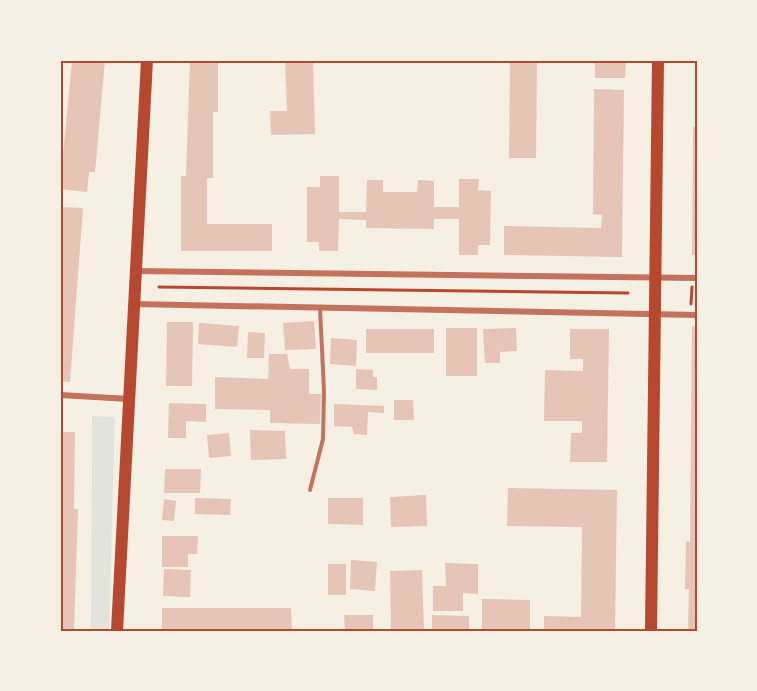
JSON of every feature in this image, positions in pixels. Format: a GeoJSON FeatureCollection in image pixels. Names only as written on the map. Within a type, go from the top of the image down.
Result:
{"type":"FeatureCollection","features":[{"type":"Feature","properties":{"kind":"main road"},"geometry":{"type":"LineString","coordinates":[[117,631],[147,60]]}},
{"type":"Feature","properties":{"kind":"main road"},"geometry":{"type":"LineString","coordinates":[[651,631],[658,60]]}},
{"type":"Feature","properties":{"kind":"street"},"geometry":{"type":"LineString","coordinates":[[136,271],[694,278]]}},
{"type":"Feature","properties":{"kind":"street"},"geometry":{"type":"LineString","coordinates":[[134,304],[694,315]]}},
{"type":"Feature","properties":{"kind":"street"},"geometry":{"type":"LineString","coordinates":[[60,396],[129,399]]}},
{"type":"Feature","properties":{"kind":"lane"},"geometry":{"type":"LineString","coordinates":[[310,490],[323,439],[324,391],[320,308]]}},
{"type":"Feature","properties":{"kind":"path"},"geometry":{"type":"LineString","coordinates":[[159,304],[160,271]]}},
{"type":"Feature","properties":{"kind":"path"},"geometry":{"type":"LineString","coordinates":[[625,314],[628,277]]}},
{"type":"Feature","properties":{"kind":"path"},"geometry":{"type":"LineString","coordinates":[[694,278],[692,294],[694,315]]}},
{"type":"Feature","properties":{"kind":"path"},"geometry":{"type":"LineString","coordinates":[[159,287],[628,292]]}},
{"type":"Feature","properties":{"kind":"path"},"geometry":{"type":"LineString","coordinates":[[692,294],[697,294]]}},
{"type":"Feature","properties":{"kind":"shaded area"},"geometry":{"type":"Polygon","coordinates":[[[92,416],[115,417],[109,631],[91,631],[92,416]]]}},
{"type":"Feature","properties":{"kind":"building"},"geometry":{"type":"Polygon","coordinates":[[[72,60],[105,60],[95,172],[89,172],[87,192],[60,189],[60,154],[63,155],[72,60]]]}},
{"type":"Feature","properties":{"kind":"building"},"geometry":{"type":"Polygon","coordinates":[[[190,60],[218,60],[218,112],[213,112],[213,178],[207,178],[207,224],[272,224],[272,251],[181,251],[181,176],[186,176],[190,60]]]}},
{"type":"Feature","properties":{"kind":"building"},"geometry":{"type":"Polygon","coordinates":[[[285,60],[313,60],[315,134],[271,135],[270,111],[287,111],[285,60]]]}},
{"type":"Feature","properties":{"kind":"building"},"geometry":{"type":"Polygon","coordinates":[[[510,60],[537,60],[536,158],[509,158],[510,60]]]}},
{"type":"Feature","properties":{"kind":"building"},"geometry":{"type":"Polygon","coordinates":[[[595,60],[626,60],[625,78],[595,78],[595,60]]]}},
{"type":"Feature","properties":{"kind":"building"},"geometry":{"type":"Polygon","coordinates":[[[695,84],[697,84],[697,122],[695,122],[695,84]]]}},
{"type":"Feature","properties":{"kind":"building"},"geometry":{"type":"Polygon","coordinates":[[[594,89],[624,90],[622,257],[504,255],[504,226],[601,228],[602,215],[593,214],[594,89]]]}},
{"type":"Feature","properties":{"kind":"building"},"geometry":{"type":"Polygon","coordinates":[[[693,127],[697,127],[697,255],[692,255],[693,127]]]}},
{"type":"Feature","properties":{"kind":"building"},"geometry":{"type":"Polygon","coordinates":[[[320,176],[339,176],[339,212],[366,212],[367,180],[383,180],[383,192],[417,192],[418,180],[434,181],[434,207],[459,207],[459,179],[479,179],[478,190],[491,191],[490,245],[478,245],[478,255],[459,255],[459,219],[434,219],[434,229],[366,228],[366,220],[339,219],[338,251],[319,251],[319,242],[307,242],[307,187],[320,187],[320,176]]]}},
{"type":"Feature","properties":{"kind":"building"},"geometry":{"type":"Polygon","coordinates":[[[60,207],[83,208],[70,382],[60,381],[60,207]]]}},
{"type":"Feature","properties":{"kind":"building"},"geometry":{"type":"Polygon","coordinates":[[[314,321],[316,349],[285,350],[283,323],[314,321]]]}},
{"type":"Feature","properties":{"kind":"building"},"geometry":{"type":"Polygon","coordinates":[[[167,322],[193,322],[192,386],[166,386],[167,322]]]}},
{"type":"Feature","properties":{"kind":"building"},"geometry":{"type":"Polygon","coordinates":[[[199,323],[239,326],[237,347],[198,344],[199,323]]]}},
{"type":"Feature","properties":{"kind":"building"},"geometry":{"type":"Polygon","coordinates":[[[692,326],[697,326],[697,631],[688,631],[689,589],[685,589],[686,541],[690,542],[692,326]]]}},
{"type":"Feature","properties":{"kind":"building"},"geometry":{"type":"Polygon","coordinates":[[[446,328],[477,328],[477,376],[446,376],[446,328]]]}},
{"type":"Feature","properties":{"kind":"building"},"geometry":{"type":"Polygon","coordinates":[[[516,328],[517,351],[500,352],[500,363],[485,363],[483,329],[516,328]]]}},
{"type":"Feature","properties":{"kind":"building"},"geometry":{"type":"Polygon","coordinates":[[[366,329],[434,329],[434,353],[366,353],[366,329]]]}},
{"type":"Feature","properties":{"kind":"building"},"geometry":{"type":"Polygon","coordinates":[[[570,329],[609,329],[607,462],[570,462],[571,433],[582,433],[582,421],[544,421],[545,370],[583,371],[583,359],[570,359],[570,329]]]}},
{"type":"Feature","properties":{"kind":"building"},"geometry":{"type":"Polygon","coordinates":[[[248,332],[265,333],[264,358],[247,358],[248,332]]]}},
{"type":"Feature","properties":{"kind":"building"},"geometry":{"type":"Polygon","coordinates":[[[331,338],[357,340],[356,366],[330,364],[331,338]]]}},
{"type":"Feature","properties":{"kind":"building"},"geometry":{"type":"Polygon","coordinates":[[[269,354],[287,354],[290,369],[309,369],[309,394],[321,394],[320,424],[270,423],[270,410],[215,409],[215,377],[268,379],[269,354]]]}},
{"type":"Feature","properties":{"kind":"building"},"geometry":{"type":"Polygon","coordinates":[[[356,369],[373,370],[373,377],[377,377],[377,390],[356,389],[356,369]]]}},
{"type":"Feature","properties":{"kind":"building"},"geometry":{"type":"Polygon","coordinates":[[[394,400],[413,400],[414,420],[394,420],[394,400]]]}},
{"type":"Feature","properties":{"kind":"building"},"geometry":{"type":"Polygon","coordinates":[[[169,403],[206,404],[206,422],[186,421],[186,438],[168,438],[169,403]]]}},
{"type":"Feature","properties":{"kind":"building"},"geometry":{"type":"Polygon","coordinates":[[[334,404],[384,406],[384,413],[368,412],[367,435],[354,434],[352,427],[334,426],[334,404]]]}},
{"type":"Feature","properties":{"kind":"building"},"geometry":{"type":"Polygon","coordinates":[[[250,430],[285,431],[286,459],[251,460],[250,430]]]}},
{"type":"Feature","properties":{"kind":"building"},"geometry":{"type":"Polygon","coordinates":[[[60,432],[75,432],[74,509],[78,509],[74,631],[60,631],[60,432]]]}},
{"type":"Feature","properties":{"kind":"building"},"geometry":{"type":"Polygon","coordinates":[[[229,433],[231,456],[209,458],[207,435],[229,433]]]}},
{"type":"Feature","properties":{"kind":"building"},"geometry":{"type":"Polygon","coordinates":[[[165,469],[201,469],[200,493],[164,493],[165,469]]]}},
{"type":"Feature","properties":{"kind":"building"},"geometry":{"type":"Polygon","coordinates":[[[508,488],[617,490],[615,631],[544,631],[544,616],[581,617],[582,527],[507,526],[508,488]]]}},
{"type":"Feature","properties":{"kind":"building"},"geometry":{"type":"Polygon","coordinates":[[[426,495],[427,526],[391,527],[390,497],[426,495]]]}},
{"type":"Feature","properties":{"kind":"building"},"geometry":{"type":"Polygon","coordinates":[[[195,498],[231,499],[230,515],[195,514],[195,498]]]}},
{"type":"Feature","properties":{"kind":"building"},"geometry":{"type":"Polygon","coordinates":[[[328,498],[363,498],[363,525],[328,524],[328,498]]]}},
{"type":"Feature","properties":{"kind":"building"},"geometry":{"type":"Polygon","coordinates":[[[164,499],[176,501],[174,521],[162,520],[164,499]]]}},
{"type":"Feature","properties":{"kind":"building"},"geometry":{"type":"Polygon","coordinates":[[[162,536],[198,536],[197,554],[188,554],[188,567],[162,567],[162,536]]]}},
{"type":"Feature","properties":{"kind":"building"},"geometry":{"type":"Polygon","coordinates":[[[351,560],[377,562],[375,591],[350,589],[351,560]]]}},
{"type":"Feature","properties":{"kind":"building"},"geometry":{"type":"Polygon","coordinates":[[[445,563],[478,564],[478,594],[463,593],[463,611],[433,611],[433,586],[446,586],[445,563]]]}},
{"type":"Feature","properties":{"kind":"building"},"geometry":{"type":"Polygon","coordinates":[[[328,564],[346,564],[346,595],[328,595],[328,564]]]}},
{"type":"Feature","properties":{"kind":"building"},"geometry":{"type":"Polygon","coordinates":[[[164,569],[191,570],[190,597],[163,596],[164,569]]]}},
{"type":"Feature","properties":{"kind":"building"},"geometry":{"type":"Polygon","coordinates":[[[422,570],[424,631],[391,631],[390,571],[422,570]]]}},
{"type":"Feature","properties":{"kind":"building"},"geometry":{"type":"Polygon","coordinates":[[[482,599],[530,600],[530,631],[482,631],[482,599]]]}},
{"type":"Feature","properties":{"kind":"building"},"geometry":{"type":"Polygon","coordinates":[[[162,608],[291,608],[292,631],[162,631],[162,608]]]}},
{"type":"Feature","properties":{"kind":"building"},"geometry":{"type":"Polygon","coordinates":[[[344,615],[373,615],[373,631],[345,631],[344,615]]]}},
{"type":"Feature","properties":{"kind":"building"},"geometry":{"type":"Polygon","coordinates":[[[432,615],[469,616],[469,631],[432,631],[432,615]]]}}]}
